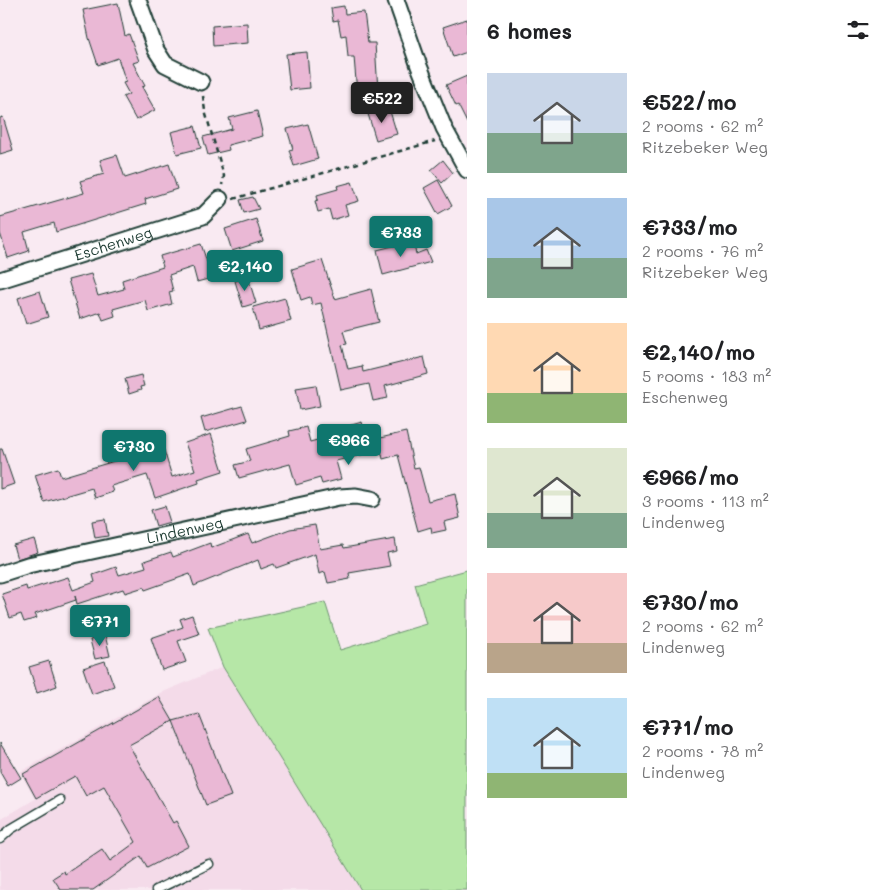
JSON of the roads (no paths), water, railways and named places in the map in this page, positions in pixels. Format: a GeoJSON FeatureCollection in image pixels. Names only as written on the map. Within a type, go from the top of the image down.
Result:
{"type":"FeatureCollection","features":[{"type":"Feature","properties":{"kind":"street"},"geometry":{"type":"LineString","coordinates":[[138,0],[156,50],[165,64],[201,82]]}},
{"type":"Feature","properties":{"kind":"street"},"geometry":{"type":"LineString","coordinates":[[396,0],[419,66],[448,137],[467,170]]}},
{"type":"Feature","properties":{"kind":"street","name":"Eschenweg"},"geometry":{"type":"LineString","coordinates":[[0,280],[203,216],[220,199]]}},
{"type":"Feature","properties":{"kind":"street","name":"Lindenweg"},"geometry":{"type":"LineString","coordinates":[[0,574],[28,565],[339,497],[356,496],[372,499]]}},
{"type":"Feature","properties":{"kind":"lane"},"geometry":{"type":"LineString","coordinates":[[0,839],[11,829],[60,800]]}},
{"type":"Feature","properties":{"kind":"lane"},"geometry":{"type":"LineString","coordinates":[[156,890],[209,864]]}}]}
